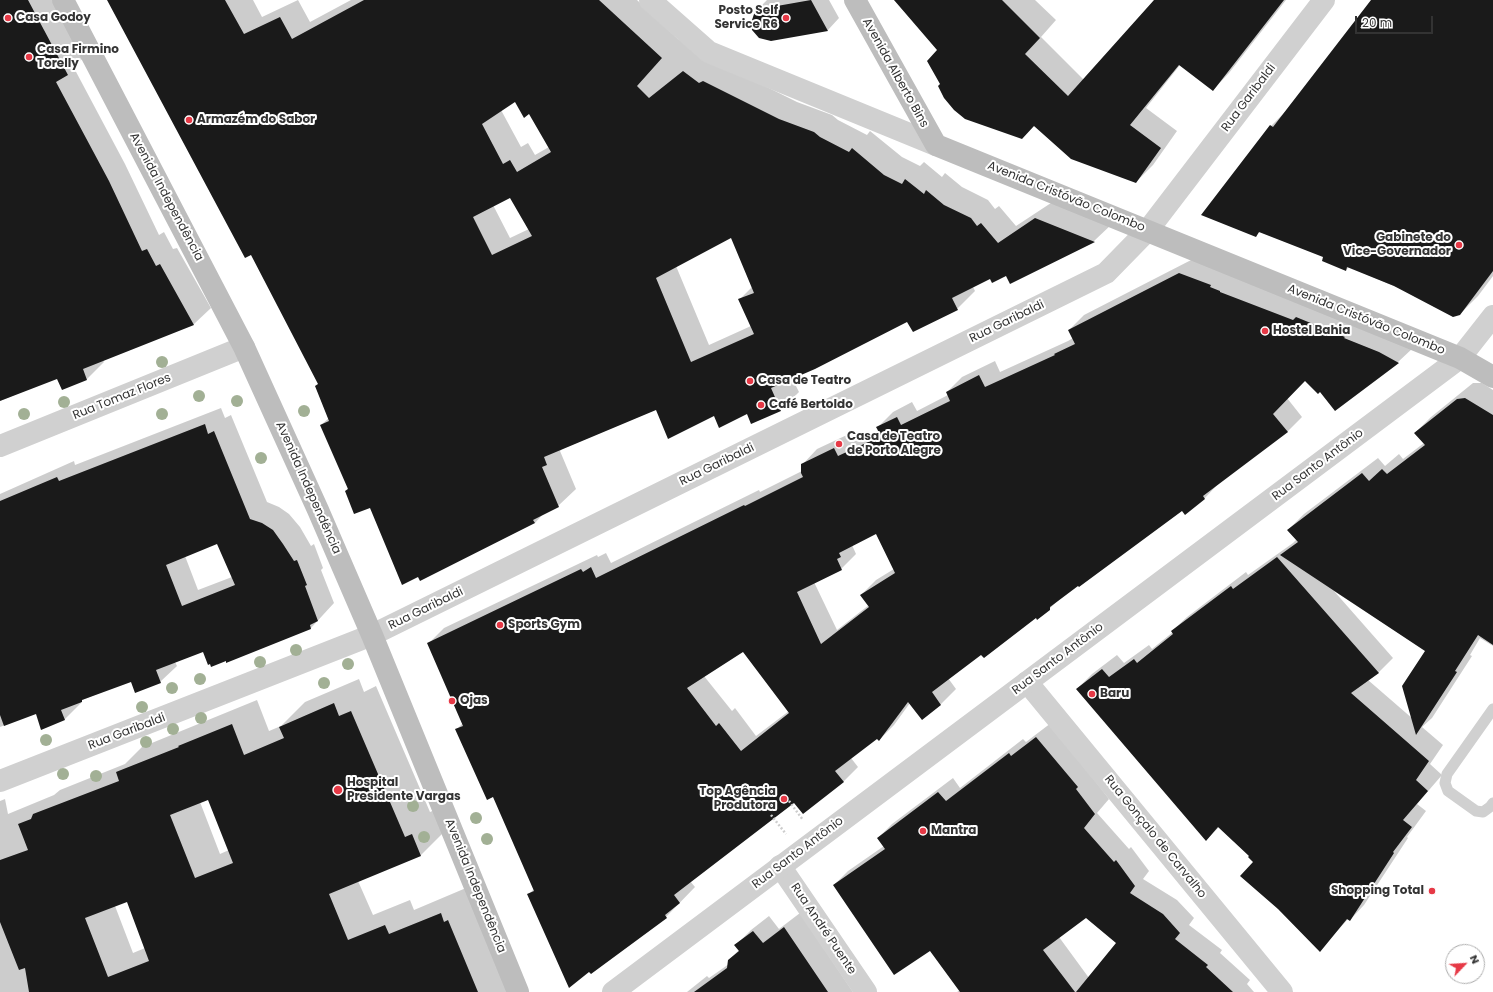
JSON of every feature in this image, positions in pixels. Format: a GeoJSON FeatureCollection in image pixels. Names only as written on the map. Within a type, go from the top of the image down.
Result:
{"type":"FeatureCollection","features":[{"type":"Feature","properties":{"kind":"main road","name":"Avenida Independência"},"geometry":{"type":"LineString","coordinates":[[63,0],[244,347],[318,510],[372,636],[518,992]]}},
{"type":"Feature","properties":{"kind":"main road","name":"Avenida Alberto Bins"},"geometry":{"type":"LineString","coordinates":[[855,0],[936,145]]}},
{"type":"Feature","properties":{"kind":"main road","name":"Avenida Cristóvão Colombo"},"geometry":{"type":"LineString","coordinates":[[936,145],[1460,358],[1493,378]]}},
{"type":"Feature","properties":{"kind":"street","name":"Avenida Cristóvão Colombo"},"geometry":{"type":"LineString","coordinates":[[650,0],[709,52],[936,145]]}},
{"type":"Feature","properties":{"kind":"street","name":"Rua Garibaldi"},"geometry":{"type":"LineString","coordinates":[[0,781],[372,636],[1106,273],[1148,230],[1324,0]]}},
{"type":"Feature","properties":{"kind":"street","name":"Rua Santo Antônio"},"geometry":{"type":"LineString","coordinates":[[613,992],[1460,358],[1493,316]]}},
{"type":"Feature","properties":{"kind":"street","name":"Rua Tomaz Flores"},"geometry":{"type":"LineString","coordinates":[[0,446],[244,347]]}},
{"type":"Feature","properties":{"kind":"street","name":"Rua Gonçalo de Carvalho"},"geometry":{"type":"LineString","coordinates":[[1027,682],[1282,992]]}},
{"type":"Feature","properties":{"kind":"street","name":"Rua André Puente"},"geometry":{"type":"LineString","coordinates":[[780,866],[866,992]]}},
{"type":"Feature","properties":{"kind":"lane"},"geometry":{"type":"LineString","coordinates":[[1493,709],[1447,774],[1445,783],[1448,791],[1476,811],[1483,812],[1490,808],[1493,803]]}},
{"type":"Feature","properties":{"kind":"building"},"geometry":{"type":"Polygon","coordinates":[[[0,0],[28,0],[68,75],[56,82],[109,181],[142,251],[147,249],[156,266],[160,264],[194,325],[83,369],[87,380],[62,390],[57,379],[0,401],[0,0]]]}},
{"type":"Feature","properties":{"kind":"building"},"geometry":{"type":"Polygon","coordinates":[[[107,0],[225,0],[244,34],[280,17],[292,39],[364,0],[599,0],[662,58],[637,86],[649,98],[683,71],[699,83],[703,81],[779,119],[814,132],[820,137],[849,152],[852,148],[884,175],[902,184],[905,179],[924,194],[926,190],[944,205],[971,218],[977,226],[981,223],[998,243],[1035,218],[1095,242],[1010,284],[1006,276],[992,283],[990,279],[952,298],[958,310],[913,332],[907,322],[815,369],[771,388],[781,411],[751,424],[747,414],[719,428],[714,416],[668,439],[656,410],[544,457],[547,465],[542,467],[559,507],[533,520],[535,523],[420,581],[418,577],[402,585],[370,508],[354,514],[345,491],[348,489],[320,425],[329,421],[315,386],[318,384],[251,255],[245,258],[107,0]],[[515,102],[482,124],[503,164],[510,160],[517,172],[551,152],[529,114],[524,118],[515,102]],[[510,198],[473,217],[492,255],[532,236],[510,198]],[[731,238],[656,278],[691,362],[754,334],[738,299],[754,293],[731,238]]]}},
{"type":"Feature","properties":{"kind":"building"},"geometry":{"type":"Polygon","coordinates":[[[811,0],[828,31],[771,41],[759,38],[752,30],[751,23],[754,14],[760,9],[811,0]]]}},
{"type":"Feature","properties":{"kind":"building"},"geometry":{"type":"Polygon","coordinates":[[[894,0],[1002,0],[1040,38],[1025,54],[1068,96],[1154,0],[1284,0],[1213,91],[1179,65],[1130,125],[1161,148],[1136,183],[1071,159],[1034,126],[1022,139],[965,119],[954,110],[944,98],[938,86],[940,84],[927,61],[937,50],[894,0]]]}},
{"type":"Feature","properties":{"kind":"building"},"geometry":{"type":"Polygon","coordinates":[[[1371,0],[1493,0],[1493,271],[1460,315],[1453,317],[1394,286],[1347,267],[1346,271],[1322,261],[1323,257],[1259,232],[1256,237],[1201,215],[1270,125],[1273,127],[1371,0]]]}},
{"type":"Feature","properties":{"kind":"building"},"geometry":{"type":"Polygon","coordinates":[[[1179,273],[1211,285],[1210,287],[1220,292],[1293,320],[1296,317],[1345,337],[1344,338],[1379,352],[1399,363],[1335,411],[1320,392],[1318,394],[1305,381],[1273,414],[1288,432],[1203,496],[1205,499],[1185,515],[1182,511],[1050,607],[1050,610],[1037,620],[1036,618],[984,658],[981,655],[932,692],[941,705],[922,720],[908,702],[879,741],[877,739],[835,771],[844,782],[803,814],[794,803],[674,895],[680,903],[665,915],[667,918],[591,974],[589,972],[569,988],[527,894],[534,891],[493,797],[487,800],[455,729],[463,726],[427,643],[581,569],[583,572],[591,567],[596,578],[744,505],[745,506],[803,477],[801,473],[801,464],[834,448],[838,456],[881,436],[876,427],[897,417],[901,425],[950,401],[946,392],[979,375],[985,387],[1055,355],[1054,354],[1075,344],[1068,330],[1179,273]],[[876,534],[839,553],[841,557],[837,559],[842,570],[797,592],[821,644],[869,607],[860,595],[895,573],[876,534]],[[743,652],[687,688],[716,726],[719,723],[741,751],[789,713],[743,652]]]}},
{"type":"Feature","properties":{"kind":"building"},"geometry":{"type":"Polygon","coordinates":[[[1465,398],[1493,415],[1493,645],[1478,635],[1455,671],[1457,672],[1416,735],[1402,686],[1425,651],[1280,555],[1298,542],[1287,530],[1362,473],[1369,481],[1382,469],[1387,474],[1425,445],[1414,433],[1457,399],[1465,398]]]}},
{"type":"Feature","properties":{"kind":"building"},"geometry":{"type":"Polygon","coordinates":[[[205,424],[208,434],[214,431],[250,519],[262,523],[273,530],[294,561],[297,560],[307,585],[305,586],[318,621],[310,625],[311,629],[226,663],[226,661],[211,667],[210,664],[208,665],[203,652],[156,670],[161,683],[135,693],[131,682],[82,700],[82,702],[61,710],[65,720],[41,730],[36,714],[4,726],[0,715],[0,501],[57,477],[59,481],[205,424]],[[217,544],[166,565],[182,606],[235,585],[217,544]]]}},
{"type":"Feature","properties":{"kind":"building"},"geometry":{"type":"Polygon","coordinates":[[[1277,557],[1379,673],[1351,693],[1429,761],[1416,780],[1428,791],[1403,820],[1412,827],[1393,852],[1394,853],[1350,921],[1347,919],[1320,952],[1278,909],[1240,876],[1253,862],[1248,857],[1249,856],[1218,827],[1206,841],[1076,689],[1102,669],[1109,677],[1134,659],[1137,663],[1173,634],[1171,631],[1231,586],[1233,589],[1277,557]]]}},
{"type":"Feature","properties":{"kind":"building"},"geometry":{"type":"Polygon","coordinates":[[[334,703],[339,716],[351,711],[405,837],[412,834],[421,856],[329,894],[348,940],[385,925],[389,934],[441,913],[444,922],[448,920],[478,992],[29,992],[25,968],[19,970],[0,922],[0,860],[28,850],[18,824],[31,819],[33,814],[119,781],[116,772],[232,724],[244,755],[284,738],[279,727],[334,703]],[[208,800],[170,815],[195,878],[233,863],[208,800]],[[127,902],[85,918],[108,977],[149,961],[127,902]]]}},
{"type":"Feature","properties":{"kind":"building"},"geometry":{"type":"Polygon","coordinates":[[[1036,737],[1078,787],[1076,789],[1095,814],[1084,828],[1114,862],[1116,860],[1135,886],[1130,893],[1163,914],[1180,933],[1175,939],[1208,965],[1206,967],[1233,992],[1076,992],[1116,943],[1086,918],[1043,950],[1075,992],[960,992],[930,951],[894,975],[833,885],[885,849],[877,838],[938,792],[946,801],[1009,753],[1011,756],[1036,737]]]}},
{"type":"Feature","properties":{"kind":"building"},"geometry":{"type":"Polygon","coordinates":[[[784,927],[828,992],[694,992],[727,968],[728,960],[739,951],[734,945],[753,931],[763,943],[784,927]]]}},
{"type":"Feature","properties":{"kind":"place","name":"Casa Godoy"},"geometry":{"type":"Point","coordinates":[8,18]}},
{"type":"Feature","properties":{"kind":"place","name":"Posto Self Service R6"},"geometry":{"type":"Point","coordinates":[786,18]}},
{"type":"Feature","properties":{"kind":"place","name":"Casa Firmino Torelly"},"geometry":{"type":"Point","coordinates":[29,57]}},
{"type":"Feature","properties":{"kind":"place","name":"Armazém do Sabor"},"geometry":{"type":"Point","coordinates":[189,120]}},
{"type":"Feature","properties":{"kind":"place","name":"Gabinete do Vice-Governador"},"geometry":{"type":"Point","coordinates":[1459,245]}},
{"type":"Feature","properties":{"kind":"place","name":"Hostel Bahia"},"geometry":{"type":"Point","coordinates":[1265,331]}},
{"type":"Feature","properties":{"kind":"place","name":"Casa de Teatro"},"geometry":{"type":"Point","coordinates":[750,381]}},
{"type":"Feature","properties":{"kind":"place","name":"Café Bertoldo"},"geometry":{"type":"Point","coordinates":[761,405]}},
{"type":"Feature","properties":{"kind":"place","name":"Casa de Teatro de Porto Alegre"},"geometry":{"type":"Point","coordinates":[839,444]}},
{"type":"Feature","properties":{"kind":"place","name":"Sports Gym"},"geometry":{"type":"Point","coordinates":[500,625]}},
{"type":"Feature","properties":{"kind":"place","name":"Baru"},"geometry":{"type":"Point","coordinates":[1092,694]}},
{"type":"Feature","properties":{"kind":"place","name":"Ojas"},"geometry":{"type":"Point","coordinates":[452,701]}},
{"type":"Feature","properties":{"kind":"place","name":"Hospital Presidente Vargas"},"geometry":{"type":"Point","coordinates":[338,790]}},
{"type":"Feature","properties":{"kind":"place","name":"Top Agência Produtora"},"geometry":{"type":"Point","coordinates":[784,799]}},
{"type":"Feature","properties":{"kind":"place","name":"Mantra"},"geometry":{"type":"Point","coordinates":[923,831]}},
{"type":"Feature","properties":{"kind":"place","name":"Shopping Total"},"geometry":{"type":"Point","coordinates":[1432,891]}}]}
